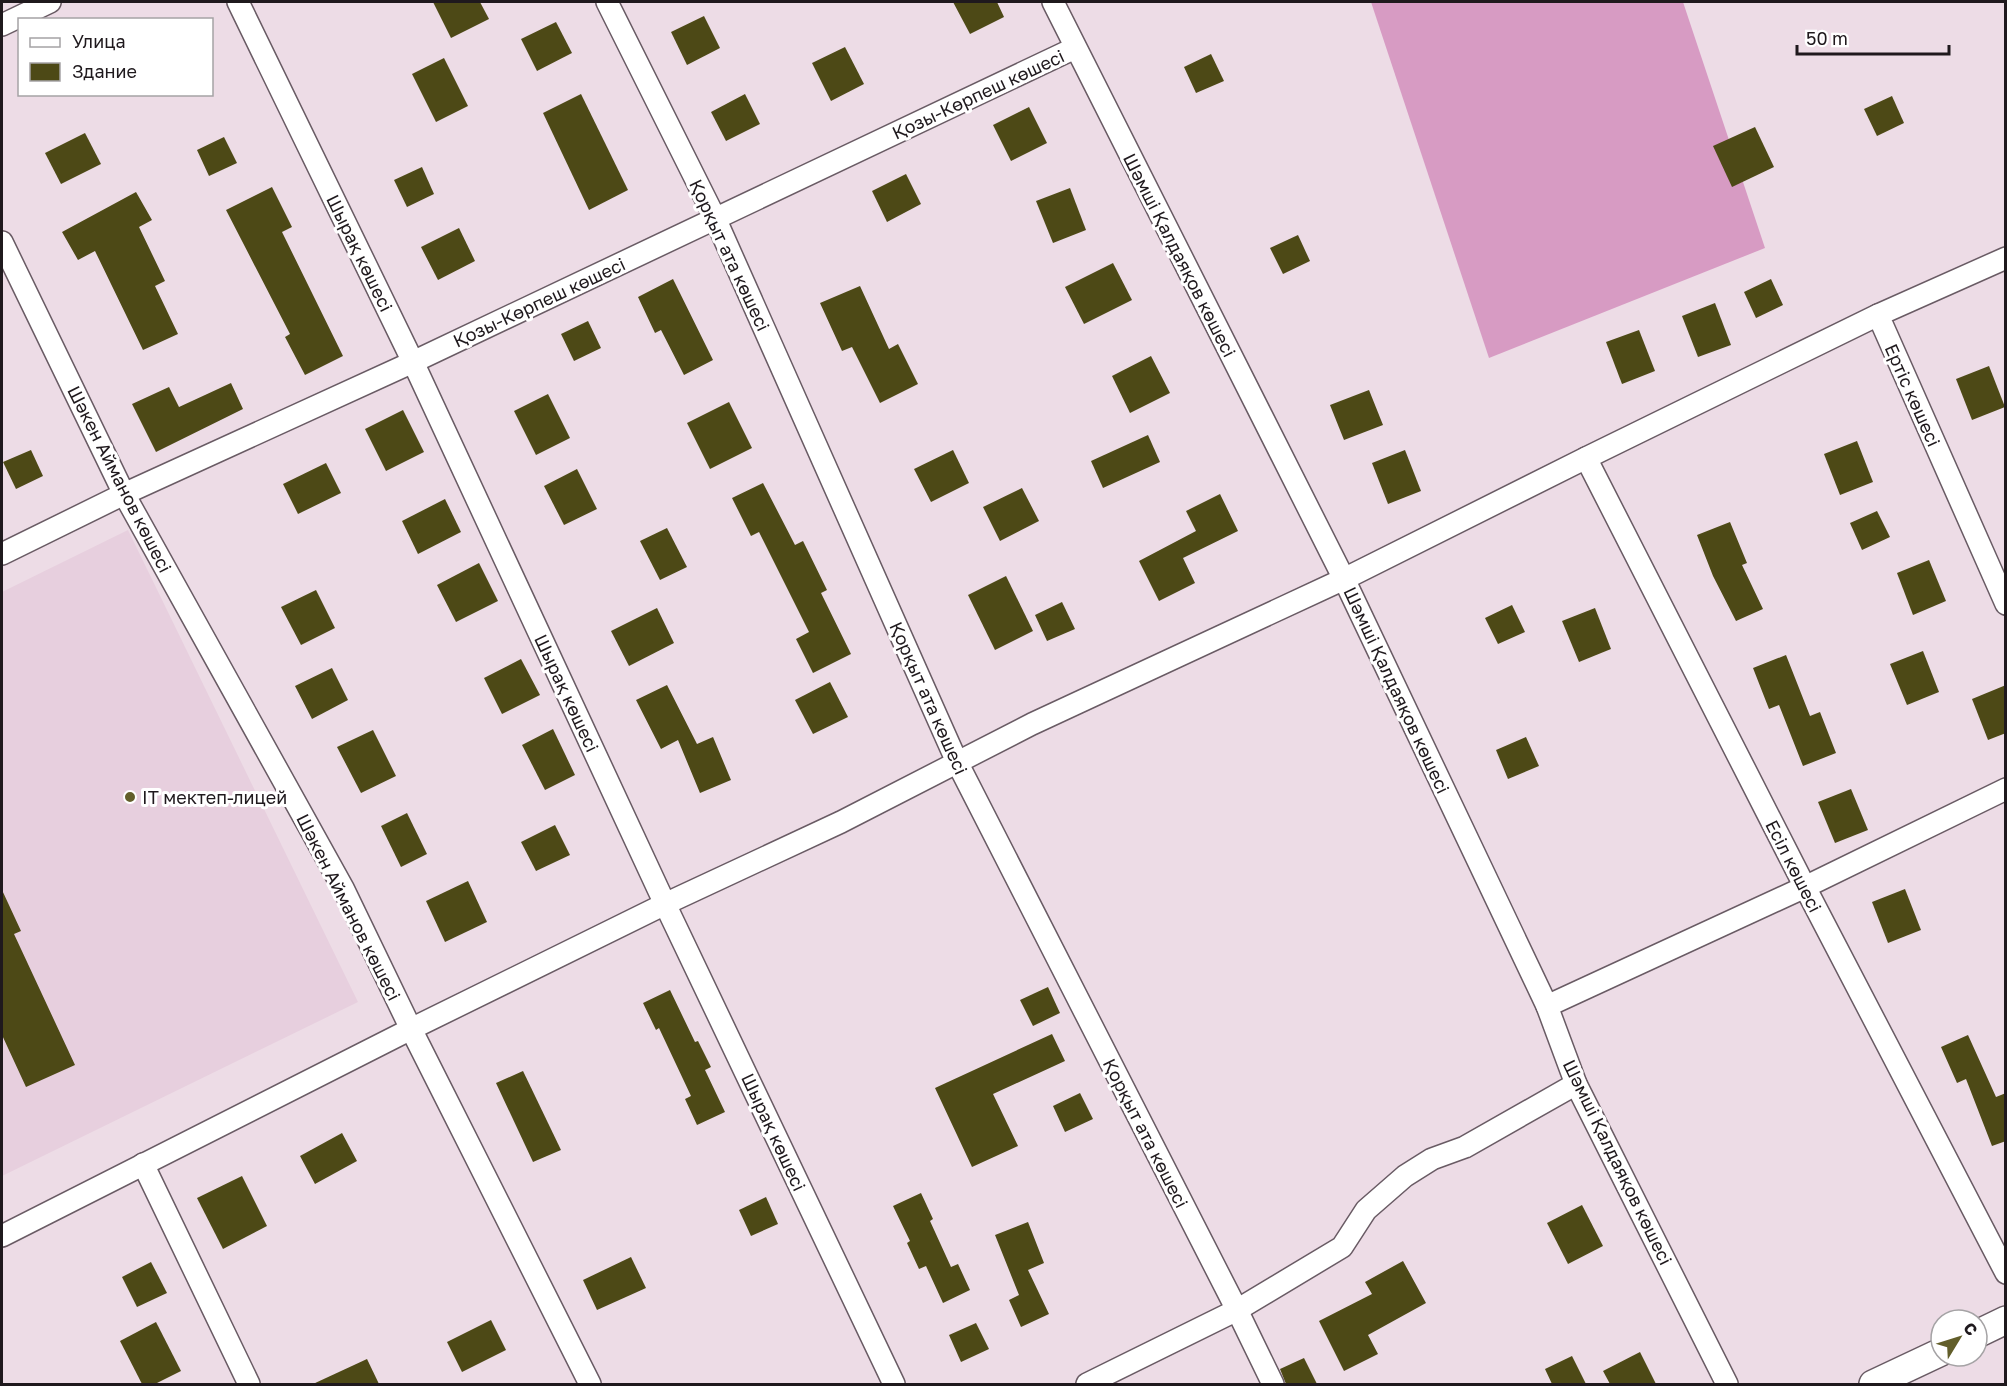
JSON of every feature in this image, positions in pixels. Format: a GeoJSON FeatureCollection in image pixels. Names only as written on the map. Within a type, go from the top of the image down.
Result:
{"type":"FeatureCollection","features":[{"type":"Feature","properties":{"kind":"street"},"geometry":{"type":"LineString","coordinates":[[2,25],[50,2]]}},
{"type":"Feature","properties":{"kind":"street","name":"Шырақ көшесі"},"geometry":{"type":"LineString","coordinates":[[238,2],[413,362],[665,904],[894,1384]]}},
{"type":"Feature","properties":{"kind":"street","name":"Қорқыт ата көшесі"},"geometry":{"type":"LineString","coordinates":[[607,2],[715,219],[957,762],[1273,1384]]}},
{"type":"Feature","properties":{"kind":"street","name":"Шәмші Қалдаяқов көшесі"},"geometry":{"type":"LineString","coordinates":[[1053,2],[1344,579],[1547,1006],[1576,1084],[1727,1384]]}},
{"type":"Feature","properties":{"kind":"street","name":"Қозы-Көрпеш көшесі"},"geometry":{"type":"LineString","coordinates":[[2,554],[124,494],[413,362],[1075,48]]}},
{"type":"Feature","properties":{"kind":"street","name":"Шәкен Айманов көшесі"},"geometry":{"type":"LineString","coordinates":[[2,242],[124,494],[343,888],[411,1029],[590,1384]]}},
{"type":"Feature","properties":{"kind":"street"},"geometry":{"type":"LineString","coordinates":[[2,1236],[411,1029],[665,904],[841,822],[1032,724],[1344,579],[1878,315],[2006,258]]}},
{"type":"Feature","properties":{"kind":"street","name":"Ертіс көшесі"},"geometry":{"type":"LineString","coordinates":[[1878,315],[2006,604]]}},
{"type":"Feature","properties":{"kind":"street","name":"Есіл көшесі"},"geometry":{"type":"LineString","coordinates":[[1586,458],[1805,887],[2006,1273]]}},
{"type":"Feature","properties":{"kind":"street"},"geometry":{"type":"LineString","coordinates":[[1547,1006],[1805,887],[2006,789]]}},
{"type":"Feature","properties":{"kind":"street"},"geometry":{"type":"LineString","coordinates":[[1087,1384],[1237,1310],[1342,1247],[1366,1210],[1405,1176],[1432,1159],[1466,1148],[1576,1084]]}},
{"type":"Feature","properties":{"kind":"street"},"geometry":{"type":"LineString","coordinates":[[143,1164],[249,1384]]}},
{"type":"Feature","properties":{"kind":"street"},"geometry":{"type":"LineString","coordinates":[[1989,1328],[2006,1320]]}},
{"type":"Feature","properties":{"kind":"street"},"geometry":{"type":"LineString","coordinates":[[1873,1384],[1929,1358]]}},
{"type":"Feature","properties":{"kind":"shaded area"},"geometry":{"type":"Polygon","coordinates":[[[1371,2],[1683,2],[1765,248],[1489,358],[1371,2]]]}},
{"type":"Feature","properties":{"kind":"shaded area","name":"IT мектеп-лицей"},"geometry":{"type":"Polygon","coordinates":[[[128,530],[358,1002],[2,1176],[2,592],[128,530]]]}},
{"type":"Feature","properties":{"kind":"building"},"geometry":{"type":"Polygon","coordinates":[[[433,2],[480,2],[489,19],[451,38],[433,2]]]}},
{"type":"Feature","properties":{"kind":"building"},"geometry":{"type":"Polygon","coordinates":[[[953,2],[997,2],[1004,17],[970,34],[953,2]]]}},
{"type":"Feature","properties":{"kind":"building"},"geometry":{"type":"Polygon","coordinates":[[[704,16],[720,48],[687,65],[671,32],[704,16]]]}},
{"type":"Feature","properties":{"kind":"building"},"geometry":{"type":"Polygon","coordinates":[[[556,22],[572,53],[537,71],[521,39],[556,22]]]}},
{"type":"Feature","properties":{"kind":"building"},"geometry":{"type":"Polygon","coordinates":[[[845,47],[864,84],[831,101],[812,63],[845,47]]]}},
{"type":"Feature","properties":{"kind":"building"},"geometry":{"type":"Polygon","coordinates":[[[1211,54],[1224,81],[1196,93],[1184,67],[1211,54]]]}},
{"type":"Feature","properties":{"kind":"building"},"geometry":{"type":"Polygon","coordinates":[[[444,58],[468,106],[436,122],[412,74],[444,58]]]}},
{"type":"Feature","properties":{"kind":"building"},"geometry":{"type":"Polygon","coordinates":[[[581,94],[628,190],[589,210],[543,113],[581,94]]]}},
{"type":"Feature","properties":{"kind":"building"},"geometry":{"type":"Polygon","coordinates":[[[745,94],[760,124],[726,141],[711,112],[745,94]]]}},
{"type":"Feature","properties":{"kind":"building"},"geometry":{"type":"Polygon","coordinates":[[[1892,96],[1904,123],[1877,136],[1864,109],[1892,96]]]}},
{"type":"Feature","properties":{"kind":"building"},"geometry":{"type":"Polygon","coordinates":[[[1029,107],[1047,143],[1011,161],[993,125],[1029,107]]]}},
{"type":"Feature","properties":{"kind":"building"},"geometry":{"type":"Polygon","coordinates":[[[1755,127],[1774,167],[1732,187],[1713,146],[1755,127]]]}},
{"type":"Feature","properties":{"kind":"building"},"geometry":{"type":"Polygon","coordinates":[[[85,133],[101,164],[61,184],[45,153],[85,133]]]}},
{"type":"Feature","properties":{"kind":"building"},"geometry":{"type":"Polygon","coordinates":[[[224,137],[237,163],[209,176],[197,150],[224,137]]]}},
{"type":"Feature","properties":{"kind":"building"},"geometry":{"type":"Polygon","coordinates":[[[422,167],[434,194],[407,207],[394,180],[422,167]]]}},
{"type":"Feature","properties":{"kind":"building"},"geometry":{"type":"Polygon","coordinates":[[[906,174],[921,204],[887,222],[872,191],[906,174]]]}},
{"type":"Feature","properties":{"kind":"building"},"geometry":{"type":"Polygon","coordinates":[[[272,187],[292,227],[282,232],[343,356],[305,375],[285,337],[290,334],[226,210],[272,187]]]}},
{"type":"Feature","properties":{"kind":"building"},"geometry":{"type":"Polygon","coordinates":[[[1070,188],[1086,230],[1053,243],[1036,201],[1070,188]]]}},
{"type":"Feature","properties":{"kind":"building"},"geometry":{"type":"Polygon","coordinates":[[[136,192],[152,220],[139,227],[165,281],[155,286],[178,334],[143,350],[95,251],[78,260],[62,232],[136,192]]]}},
{"type":"Feature","properties":{"kind":"building"},"geometry":{"type":"Polygon","coordinates":[[[459,228],[475,261],[438,280],[421,247],[459,228]]]}},
{"type":"Feature","properties":{"kind":"building"},"geometry":{"type":"Polygon","coordinates":[[[1298,235],[1310,261],[1283,274],[1270,248],[1298,235]]]}},
{"type":"Feature","properties":{"kind":"building"},"geometry":{"type":"Polygon","coordinates":[[[1113,263],[1132,300],[1084,324],[1065,287],[1113,263]]]}},
{"type":"Feature","properties":{"kind":"building"},"geometry":{"type":"Polygon","coordinates":[[[673,279],[713,360],[684,375],[661,330],[655,333],[638,297],[673,279]]]}},
{"type":"Feature","properties":{"kind":"building"},"geometry":{"type":"Polygon","coordinates":[[[1771,279],[1783,305],[1756,318],[1744,292],[1771,279]]]}},
{"type":"Feature","properties":{"kind":"building"},"geometry":{"type":"Polygon","coordinates":[[[860,286],[889,349],[898,344],[918,384],[880,403],[852,347],[842,351],[820,303],[860,286]]]}},
{"type":"Feature","properties":{"kind":"building"},"geometry":{"type":"Polygon","coordinates":[[[1715,303],[1731,345],[1698,357],[1682,316],[1715,303]]]}},
{"type":"Feature","properties":{"kind":"building"},"geometry":{"type":"Polygon","coordinates":[[[588,321],[601,348],[574,361],[561,334],[588,321]]]}},
{"type":"Feature","properties":{"kind":"building"},"geometry":{"type":"Polygon","coordinates":[[[1639,330],[1655,371],[1622,384],[1606,342],[1639,330]]]}},
{"type":"Feature","properties":{"kind":"building"},"geometry":{"type":"Polygon","coordinates":[[[1151,356],[1170,393],[1130,413],[1112,376],[1151,356]]]}},
{"type":"Feature","properties":{"kind":"building"},"geometry":{"type":"Polygon","coordinates":[[[1989,366],[2005,407],[1972,420],[1956,379],[1989,366]]]}},
{"type":"Feature","properties":{"kind":"building"},"geometry":{"type":"Polygon","coordinates":[[[231,383],[243,409],[156,452],[132,404],[169,387],[179,407],[231,383]]]}},
{"type":"Feature","properties":{"kind":"building"},"geometry":{"type":"Polygon","coordinates":[[[1369,390],[1383,425],[1344,440],[1330,405],[1369,390]]]}},
{"type":"Feature","properties":{"kind":"building"},"geometry":{"type":"Polygon","coordinates":[[[548,394],[570,438],[536,455],[514,411],[548,394]]]}},
{"type":"Feature","properties":{"kind":"building"},"geometry":{"type":"Polygon","coordinates":[[[729,402],[752,448],[710,469],[687,423],[729,402]]]}},
{"type":"Feature","properties":{"kind":"building"},"geometry":{"type":"Polygon","coordinates":[[[403,410],[424,452],[386,471],[365,429],[403,410]]]}},
{"type":"Feature","properties":{"kind":"building"},"geometry":{"type":"Polygon","coordinates":[[[1148,435],[1160,462],[1103,488],[1091,461],[1148,435]]]}},
{"type":"Feature","properties":{"kind":"building"},"geometry":{"type":"Polygon","coordinates":[[[1857,441],[1873,482],[1840,495],[1824,454],[1857,441]]]}},
{"type":"Feature","properties":{"kind":"building"},"geometry":{"type":"Polygon","coordinates":[[[31,450],[43,476],[16,489],[3,462],[31,450]]]}},
{"type":"Feature","properties":{"kind":"building"},"geometry":{"type":"Polygon","coordinates":[[[953,450],[969,483],[931,502],[914,469],[953,450]]]}},
{"type":"Feature","properties":{"kind":"building"},"geometry":{"type":"Polygon","coordinates":[[[1405,450],[1421,491],[1388,504],[1372,463],[1405,450]]]}},
{"type":"Feature","properties":{"kind":"building"},"geometry":{"type":"Polygon","coordinates":[[[326,463],[341,493],[298,514],[283,484],[326,463]]]}},
{"type":"Feature","properties":{"kind":"building"},"geometry":{"type":"Polygon","coordinates":[[[577,469],[597,509],[564,525],[544,486],[577,469]]]}},
{"type":"Feature","properties":{"kind":"building"},"geometry":{"type":"Polygon","coordinates":[[[763,483],[795,545],[803,541],[827,590],[821,593],[851,654],[813,673],[796,639],[809,632],[759,532],[751,536],[732,498],[763,483]]]}},
{"type":"Feature","properties":{"kind":"building"},"geometry":{"type":"Polygon","coordinates":[[[1022,488],[1039,521],[1000,541],[983,507],[1022,488]]]}},
{"type":"Feature","properties":{"kind":"building"},"geometry":{"type":"Polygon","coordinates":[[[1220,494],[1238,531],[1183,558],[1195,583],[1159,601],[1139,561],[1196,531],[1186,511],[1220,494]]]}},
{"type":"Feature","properties":{"kind":"building"},"geometry":{"type":"Polygon","coordinates":[[[445,499],[461,532],[418,554],[402,521],[445,499]]]}},
{"type":"Feature","properties":{"kind":"building"},"geometry":{"type":"Polygon","coordinates":[[[1877,511],[1890,537],[1862,550],[1850,523],[1877,511]]]}},
{"type":"Feature","properties":{"kind":"building"},"geometry":{"type":"Polygon","coordinates":[[[1730,522],[1747,563],[1742,565],[1763,609],[1736,621],[1713,576],[1697,535],[1730,522]]]}},
{"type":"Feature","properties":{"kind":"building"},"geometry":{"type":"Polygon","coordinates":[[[667,528],[687,567],[660,580],[640,541],[667,528]]]}},
{"type":"Feature","properties":{"kind":"building"},"geometry":{"type":"Polygon","coordinates":[[[1929,560],[1946,601],[1913,615],[1897,573],[1929,560]]]}},
{"type":"Feature","properties":{"kind":"building"},"geometry":{"type":"Polygon","coordinates":[[[479,563],[498,601],[456,622],[437,585],[479,563]]]}},
{"type":"Feature","properties":{"kind":"building"},"geometry":{"type":"Polygon","coordinates":[[[1006,576],[1033,631],[995,650],[968,595],[1006,576]]]}},
{"type":"Feature","properties":{"kind":"building"},"geometry":{"type":"Polygon","coordinates":[[[316,590],[335,628],[301,645],[281,607],[316,590]]]}},
{"type":"Feature","properties":{"kind":"building"},"geometry":{"type":"Polygon","coordinates":[[[1062,602],[1075,629],[1047,641],[1035,615],[1062,602]]]}},
{"type":"Feature","properties":{"kind":"building"},"geometry":{"type":"Polygon","coordinates":[[[1512,605],[1525,632],[1498,644],[1485,618],[1512,605]]]}},
{"type":"Feature","properties":{"kind":"building"},"geometry":{"type":"Polygon","coordinates":[[[657,608],[674,643],[629,666],[611,631],[657,608]]]}},
{"type":"Feature","properties":{"kind":"building"},"geometry":{"type":"Polygon","coordinates":[[[1595,608],[1611,649],[1579,662],[1562,621],[1595,608]]]}},
{"type":"Feature","properties":{"kind":"building"},"geometry":{"type":"Polygon","coordinates":[[[1923,651],[1939,692],[1907,705],[1890,664],[1923,651]]]}},
{"type":"Feature","properties":{"kind":"building"},"geometry":{"type":"Polygon","coordinates":[[[1786,655],[1810,716],[1820,712],[1836,753],[1803,766],[1779,705],[1769,709],[1753,668],[1786,655]]]}},
{"type":"Feature","properties":{"kind":"building"},"geometry":{"type":"Polygon","coordinates":[[[521,659],[540,695],[502,714],[484,678],[521,659]]]}},
{"type":"Feature","properties":{"kind":"building"},"geometry":{"type":"Polygon","coordinates":[[[332,668],[348,700],[312,719],[295,686],[332,668]]]}},
{"type":"Feature","properties":{"kind":"building"},"geometry":{"type":"Polygon","coordinates":[[[830,682],[848,717],[813,734],[795,700],[830,682]]]}},
{"type":"Feature","properties":{"kind":"building"},"geometry":{"type":"Polygon","coordinates":[[[667,685],[697,744],[713,737],[731,780],[700,793],[678,740],[661,749],[636,700],[667,685]]]}},
{"type":"Feature","properties":{"kind":"building"},"geometry":{"type":"Polygon","coordinates":[[[2006,685],[2006,733],[1988,740],[1972,699],[2006,685]]]}},
{"type":"Feature","properties":{"kind":"building"},"geometry":{"type":"Polygon","coordinates":[[[553,729],[575,775],[545,790],[522,745],[553,729]]]}},
{"type":"Feature","properties":{"kind":"building"},"geometry":{"type":"Polygon","coordinates":[[[373,730],[396,776],[361,793],[337,747],[373,730]]]}},
{"type":"Feature","properties":{"kind":"building"},"geometry":{"type":"Polygon","coordinates":[[[1526,737],[1539,766],[1508,779],[1496,750],[1526,737]]]}},
{"type":"Feature","properties":{"kind":"building"},"geometry":{"type":"Polygon","coordinates":[[[1851,789],[1868,830],[1835,843],[1818,802],[1851,789]]]}},
{"type":"Feature","properties":{"kind":"building"},"geometry":{"type":"Polygon","coordinates":[[[407,813],[427,854],[401,867],[381,826],[407,813]]]}},
{"type":"Feature","properties":{"kind":"building"},"geometry":{"type":"Polygon","coordinates":[[[555,825],[570,855],[536,871],[521,842],[555,825]]]}},
{"type":"Feature","properties":{"kind":"building"},"geometry":{"type":"Polygon","coordinates":[[[468,881],[487,922],[445,942],[426,901],[468,881]]]}},
{"type":"Feature","properties":{"kind":"building"},"geometry":{"type":"Polygon","coordinates":[[[1905,889],[1921,930],[1888,943],[1872,902],[1905,889]]]}},
{"type":"Feature","properties":{"kind":"building"},"geometry":{"type":"Polygon","coordinates":[[[2,890],[21,931],[14,934],[75,1065],[26,1087],[2,1035],[2,890]]]}},
{"type":"Feature","properties":{"kind":"building"},"geometry":{"type":"Polygon","coordinates":[[[1048,987],[1060,1013],[1033,1026],[1020,1000],[1048,987]]]}},
{"type":"Feature","properties":{"kind":"building"},"geometry":{"type":"Polygon","coordinates":[[[670,990],[695,1042],[698,1041],[711,1067],[705,1070],[725,1112],[697,1125],[685,1099],[691,1096],[659,1028],[656,1030],[643,1003],[670,990]]]}},
{"type":"Feature","properties":{"kind":"building"},"geometry":{"type":"Polygon","coordinates":[[[1052,1034],[1065,1061],[993,1094],[1018,1146],[972,1167],[935,1088],[1052,1034]]]}},
{"type":"Feature","properties":{"kind":"building"},"geometry":{"type":"Polygon","coordinates":[[[1968,1035],[1996,1097],[2006,1093],[2006,1141],[1992,1146],[1966,1079],[1957,1083],[1941,1047],[1968,1035]]]}},
{"type":"Feature","properties":{"kind":"building"},"geometry":{"type":"Polygon","coordinates":[[[523,1071],[561,1150],[533,1162],[496,1083],[523,1071]]]}},
{"type":"Feature","properties":{"kind":"building"},"geometry":{"type":"Polygon","coordinates":[[[1080,1093],[1093,1119],[1065,1132],[1053,1106],[1080,1093]]]}},
{"type":"Feature","properties":{"kind":"building"},"geometry":{"type":"Polygon","coordinates":[[[342,1133],[357,1161],[315,1184],[300,1156],[342,1133]]]}},
{"type":"Feature","properties":{"kind":"building"},"geometry":{"type":"Polygon","coordinates":[[[242,1176],[267,1226],[223,1249],[197,1198],[242,1176]]]}},
{"type":"Feature","properties":{"kind":"building"},"geometry":{"type":"Polygon","coordinates":[[[921,1193],[933,1219],[930,1221],[951,1267],[958,1264],[970,1290],[943,1303],[926,1266],[919,1269],[907,1243],[910,1241],[893,1206],[921,1193]]]}},
{"type":"Feature","properties":{"kind":"building"},"geometry":{"type":"Polygon","coordinates":[[[766,1197],[778,1224],[751,1236],[739,1210],[766,1197]]]}},
{"type":"Feature","properties":{"kind":"building"},"geometry":{"type":"Polygon","coordinates":[[[1582,1205],[1603,1246],[1568,1264],[1547,1223],[1582,1205]]]}},
{"type":"Feature","properties":{"kind":"building"},"geometry":{"type":"Polygon","coordinates":[[[1028,1222],[1044,1263],[1028,1270],[1049,1314],[1021,1327],[1009,1300],[1019,1295],[995,1235],[1028,1222]]]}},
{"type":"Feature","properties":{"kind":"building"},"geometry":{"type":"Polygon","coordinates":[[[631,1257],[646,1288],[597,1310],[583,1280],[631,1257]]]}},
{"type":"Feature","properties":{"kind":"building"},"geometry":{"type":"Polygon","coordinates":[[[1403,1261],[1426,1303],[1368,1335],[1378,1354],[1344,1371],[1319,1321],[1372,1294],[1365,1282],[1403,1261]]]}},
{"type":"Feature","properties":{"kind":"building"},"geometry":{"type":"Polygon","coordinates":[[[151,1262],[167,1293],[137,1307],[122,1277],[151,1262]]]}},
{"type":"Feature","properties":{"kind":"building"},"geometry":{"type":"Polygon","coordinates":[[[491,1320],[506,1350],[462,1372],[447,1342],[491,1320]]]}},
{"type":"Feature","properties":{"kind":"building"},"geometry":{"type":"Polygon","coordinates":[[[156,1322],[181,1371],[155,1384],[142,1384],[120,1341],[156,1322]]]}},
{"type":"Feature","properties":{"kind":"building"},"geometry":{"type":"Polygon","coordinates":[[[976,1323],[989,1349],[961,1362],[949,1335],[976,1323]]]}},
{"type":"Feature","properties":{"kind":"building"},"geometry":{"type":"Polygon","coordinates":[[[1640,1352],[1656,1384],[1610,1384],[1603,1371],[1640,1352]]]}},
{"type":"Feature","properties":{"kind":"building"},"geometry":{"type":"Polygon","coordinates":[[[1572,1356],[1586,1384],[1552,1384],[1545,1369],[1572,1356]]]}},
{"type":"Feature","properties":{"kind":"building"},"geometry":{"type":"Polygon","coordinates":[[[1304,1358],[1317,1384],[1286,1384],[1280,1369],[1304,1358]]]}},
{"type":"Feature","properties":{"kind":"building"},"geometry":{"type":"Polygon","coordinates":[[[367,1359],[379,1384],[313,1384],[367,1359]]]}},
{"type":"Feature","properties":{"kind":"place","name":"IT мектеп-лицей"},"geometry":{"type":"Point","coordinates":[130,797]}}]}
